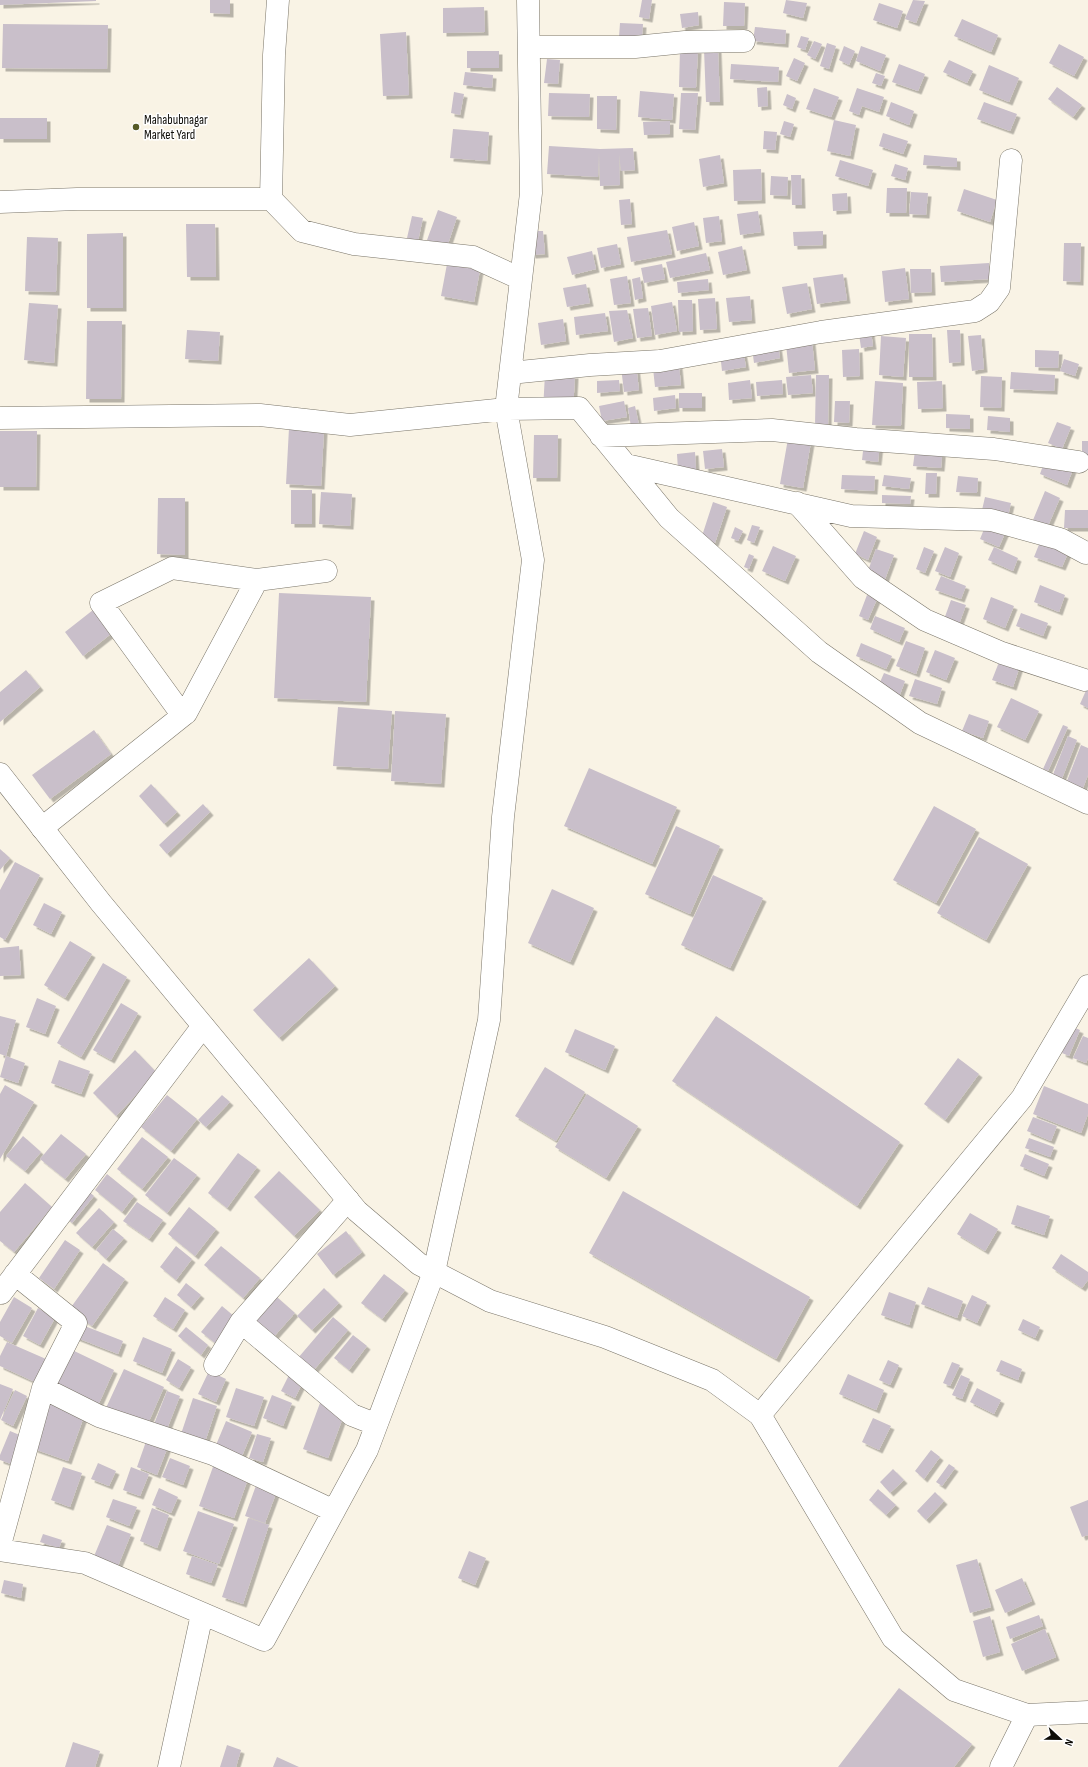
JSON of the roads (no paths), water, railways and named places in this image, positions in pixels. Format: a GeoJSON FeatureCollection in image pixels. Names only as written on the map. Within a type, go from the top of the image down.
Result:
{"type":"FeatureCollection","features":[{"type":"Feature","properties":{"kind":"street"},"geometry":{"type":"LineString","coordinates":[[271,200],[274,55],[278,0]]}},
{"type":"Feature","properties":{"kind":"street"},"geometry":{"type":"LineString","coordinates":[[0,1550],[85,1563],[264,1640],[367,1450],[375,1424],[434,1272],[489,1020],[503,817],[533,560],[506,409],[531,193],[528,0]]}},
{"type":"Feature","properties":{"kind":"street"},"geometry":{"type":"LineString","coordinates":[[529,47],[635,47],[685,42],[744,41]]}},
{"type":"Feature","properties":{"kind":"street"},"geometry":{"type":"LineString","coordinates":[[510,373],[590,365],[660,361],[821,332],[975,312],[989,302],[999,288],[1011,160]]}},
{"type":"Feature","properties":{"kind":"street"},"geometry":{"type":"LineString","coordinates":[[0,202],[77,199],[271,200],[302,231],[354,244],[473,257],[521,280]]}},
{"type":"Feature","properties":{"kind":"street"},"geometry":{"type":"LineString","coordinates":[[0,418],[260,415],[350,425],[506,409],[578,408],[669,518],[819,652],[920,723],[1088,802]]}},
{"type":"Feature","properties":{"kind":"street"},"geometry":{"type":"LineString","coordinates":[[601,436],[772,430],[856,439],[994,449],[1079,462]]}},
{"type":"Feature","properties":{"kind":"street"},"geometry":{"type":"LineString","coordinates":[[626,466],[851,516],[991,520],[1060,539],[1086,553]]}},
{"type":"Feature","properties":{"kind":"street"},"geometry":{"type":"LineString","coordinates":[[797,503],[863,578],[925,620],[1002,653],[1085,680]]}},
{"type":"Feature","properties":{"kind":"street"},"geometry":{"type":"LineString","coordinates":[[186,714],[178,710],[101,603],[172,568],[257,580],[326,571]]}},
{"type":"Feature","properties":{"kind":"street"},"geometry":{"type":"LineString","coordinates":[[42,828],[186,714],[257,580]]}},
{"type":"Feature","properties":{"kind":"street"},"geometry":{"type":"LineString","coordinates":[[0,774],[106,909],[357,1211],[419,1264],[490,1301],[605,1337],[712,1380],[760,1415],[893,1638],[954,1690],[1027,1715],[1088,1712]]}},
{"type":"Feature","properties":{"kind":"street"},"geometry":{"type":"LineString","coordinates":[[760,1415],[1022,1098],[1088,986]]}},
{"type":"Feature","properties":{"kind":"street"},"geometry":{"type":"LineString","coordinates":[[0,1292],[1,1293],[203,1026]]}},
{"type":"Feature","properties":{"kind":"street"},"geometry":{"type":"LineString","coordinates":[[215,1365],[241,1322],[348,1200]]}},
{"type":"Feature","properties":{"kind":"street"},"geometry":{"type":"LineString","coordinates":[[0,1545],[42,1388],[76,1322],[15,1274]]}},
{"type":"Feature","properties":{"kind":"street"},"geometry":{"type":"LineString","coordinates":[[241,1322],[352,1415],[375,1424]]}},
{"type":"Feature","properties":{"kind":"street"},"geometry":{"type":"LineString","coordinates":[[42,1388],[99,1416],[213,1454],[334,1511]]}},
{"type":"Feature","properties":{"kind":"street"},"geometry":{"type":"LineString","coordinates":[[169,1767],[202,1614]]}},
{"type":"Feature","properties":{"kind":"street"},"geometry":{"type":"LineString","coordinates":[[1001,1767],[1027,1715]]}},
{"type":"Feature","properties":{"kind":"place","name":"Mahabubnagar Market Yard"},"geometry":{"type":"Point","coordinates":[136,127]}}]}
